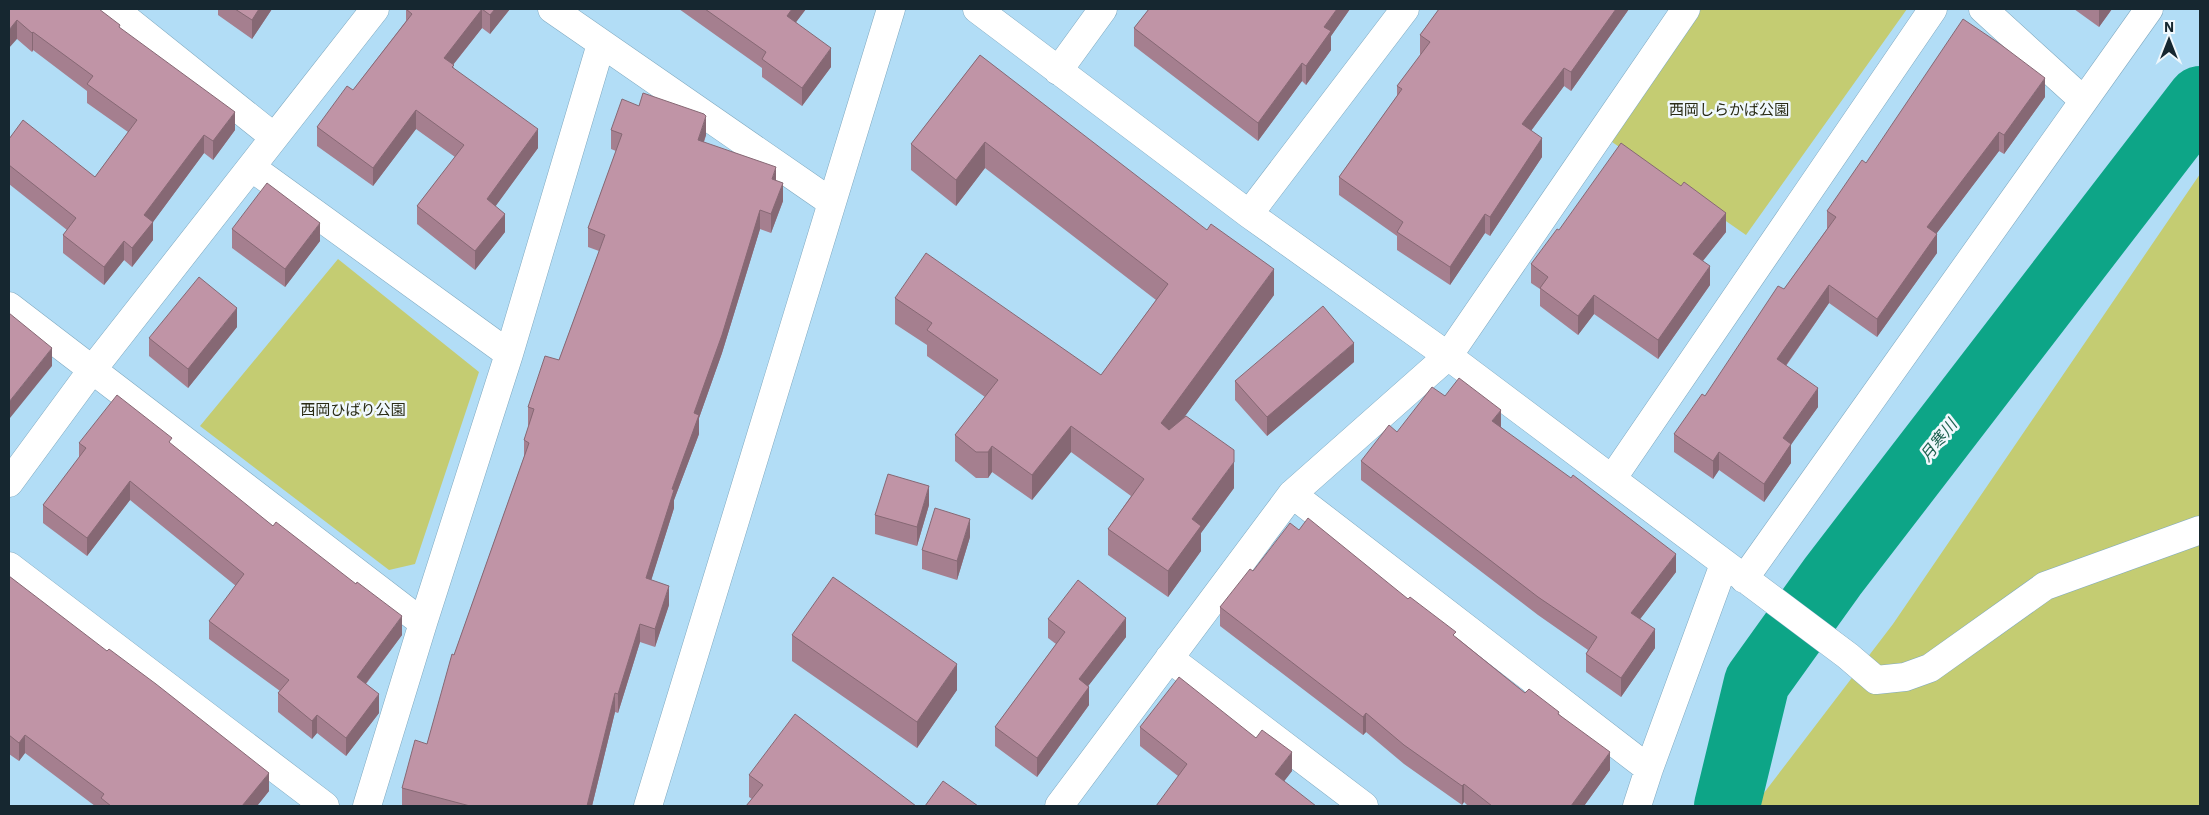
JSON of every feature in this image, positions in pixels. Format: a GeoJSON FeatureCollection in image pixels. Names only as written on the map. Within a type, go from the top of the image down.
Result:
{"type":"FeatureCollection","features":[{"type":"Feature","properties":{"kind":"street"},"geometry":{"type":"LineString","coordinates":[[114,9],[274,137]]}},
{"type":"Feature","properties":{"kind":"street"},"geometry":{"type":"LineString","coordinates":[[9,483],[92,370],[375,9]]}},
{"type":"Feature","properties":{"kind":"street"},"geometry":{"type":"LineString","coordinates":[[552,9],[831,202]]}},
{"type":"Feature","properties":{"kind":"street"},"geometry":{"type":"LineString","coordinates":[[648,806],[891,9]]}},
{"type":"Feature","properties":{"kind":"street"},"geometry":{"type":"LineString","coordinates":[[977,9],[1249,214],[1448,356],[1848,656],[1876,680],[1905,677],[1930,668],[2045,586],[2200,530]]}},
{"type":"Feature","properties":{"kind":"street"},"geometry":{"type":"LineString","coordinates":[[1058,71],[1103,9]]}},
{"type":"Feature","properties":{"kind":"street"},"geometry":{"type":"LineString","coordinates":[[1249,214],[1405,9]]}},
{"type":"Feature","properties":{"kind":"street"},"geometry":{"type":"LineString","coordinates":[[1059,806],[1292,494],[1448,356],[1686,9]]}},
{"type":"Feature","properties":{"kind":"street"},"geometry":{"type":"LineString","coordinates":[[1612,479],[1933,9]]}},
{"type":"Feature","properties":{"kind":"street"},"geometry":{"type":"LineString","coordinates":[[1983,9],[2083,100]]}},
{"type":"Feature","properties":{"kind":"street"},"geometry":{"type":"LineString","coordinates":[[1637,806],[1649,769],[1734,572],[2149,9]]}},
{"type":"Feature","properties":{"kind":"street"},"geometry":{"type":"LineString","coordinates":[[367,806],[508,354],[601,44]]}},
{"type":"Feature","properties":{"kind":"street"},"geometry":{"type":"LineString","coordinates":[[251,167],[508,354]]}},
{"type":"Feature","properties":{"kind":"street"},"geometry":{"type":"LineString","coordinates":[[9,306],[423,623]]}},
{"type":"Feature","properties":{"kind":"street"},"geometry":{"type":"LineString","coordinates":[[1292,494],[1649,769]]}},
{"type":"Feature","properties":{"kind":"street"},"geometry":{"type":"LineString","coordinates":[[9,566],[325,806]]}},
{"type":"Feature","properties":{"kind":"street"},"geometry":{"type":"LineString","coordinates":[[1169,658],[1364,806]]}},
{"type":"Feature","properties":{"kind":"green space","name":"西岡しらかば公園"},"geometry":{"type":"Polygon","coordinates":[[[1695,9],[1907,9],[1746,235],[1602,135],[1695,9]]]}},
{"type":"Feature","properties":{"kind":"green space"},"geometry":{"type":"Polygon","coordinates":[[[2200,174],[2200,806],[1754,806],[1893,624],[2200,174]]]}},
{"type":"Feature","properties":{"kind":"green space","name":"西岡ひばり公園"},"geometry":{"type":"Polygon","coordinates":[[[338,259],[479,372],[415,564],[389,570],[200,426],[338,259]]]}},
{"type":"Feature","properties":{"kind":"building"},"geometry":{"type":"Polygon","coordinates":[[[9,9],[99,9],[120,25],[119,27],[235,112],[213,141],[204,135],[144,215],[153,222],[132,248],[124,241],[104,267],[63,235],[76,218],[9,165],[9,139],[23,120],[95,177],[137,120],[87,84],[93,76],[32,33],[17,20],[9,30],[9,9]]]}},
{"type":"Feature","properties":{"kind":"building"},"geometry":{"type":"Polygon","coordinates":[[[235,9],[259,9],[252,20],[235,9]]]}},
{"type":"Feature","properties":{"kind":"building"},"geometry":{"type":"Polygon","coordinates":[[[406,9],[482,9],[444,58],[454,65],[452,67],[538,129],[487,199],[505,214],[475,251],[417,206],[464,145],[416,110],[373,168],[317,127],[347,86],[353,90],[412,14],[406,9]]]}},
{"type":"Feature","properties":{"kind":"building"},"geometry":{"type":"Polygon","coordinates":[[[482,9],[495,9],[490,15],[482,9]]]}},
{"type":"Feature","properties":{"kind":"building"},"geometry":{"type":"Polygon","coordinates":[[[705,9],[792,9],[787,16],[831,48],[802,88],[762,59],[766,52],[705,9]]]}},
{"type":"Feature","properties":{"kind":"building"},"geometry":{"type":"Polygon","coordinates":[[[1149,9],[1337,9],[1324,27],[1331,31],[1306,66],[1302,63],[1258,123],[1134,28],[1149,9]]]}},
{"type":"Feature","properties":{"kind":"building"},"geometry":{"type":"Polygon","coordinates":[[[1439,9],[1616,9],[1571,72],[1564,68],[1522,124],[1542,138],[1490,217],[1485,214],[1450,267],[1397,232],[1403,222],[1339,177],[1402,89],[1397,86],[1430,42],[1420,35],[1439,9]]]}},
{"type":"Feature","properties":{"kind":"building"},"geometry":{"type":"Polygon","coordinates":[[[1963,19],[2045,78],[2004,135],[1999,132],[1927,227],[1937,234],[1877,319],[1829,285],[1777,359],[1818,388],[1783,438],[1791,444],[1764,484],[1719,452],[1713,461],[1674,434],[1702,394],[1705,396],[1778,286],[1784,289],[1836,217],[1827,211],[1862,160],[1866,163],[1963,19]]]}},
{"type":"Feature","properties":{"kind":"building"},"geometry":{"type":"Polygon","coordinates":[[[980,55],[1207,230],[1211,224],[1274,269],[1161,423],[1169,430],[1186,416],[1234,450],[1234,462],[1192,519],[1201,526],[1168,571],[1108,529],[1144,479],[1071,426],[1032,475],[992,446],[988,452],[976,452],[955,435],[998,380],[927,330],[932,323],[895,298],[926,253],[1101,375],[1168,284],[985,142],[956,180],[911,144],[980,55]]]}},
{"type":"Feature","properties":{"kind":"building"},"geometry":{"type":"Polygon","coordinates":[[[643,93],[704,114],[706,116],[698,140],[776,167],[772,179],[783,183],[771,214],[760,210],[722,335],[694,413],[699,415],[672,489],[674,490],[646,578],[669,586],[655,629],[640,624],[618,694],[615,693],[587,806],[470,806],[402,788],[415,740],[427,744],[452,654],[454,655],[529,443],[524,440],[534,409],[528,407],[545,356],[559,360],[605,235],[588,228],[622,134],[611,130],[622,99],[639,106],[643,93]]]}},
{"type":"Feature","properties":{"kind":"building"},"geometry":{"type":"Polygon","coordinates":[[[1621,143],[1681,186],[1684,182],[1726,213],[1693,254],[1710,266],[1658,340],[1594,295],[1578,316],[1540,288],[1548,277],[1531,264],[1557,229],[1559,230],[1621,143]]]}},
{"type":"Feature","properties":{"kind":"building"},"geometry":{"type":"Polygon","coordinates":[[[267,183],[320,223],[285,269],[232,229],[267,183]]]}},
{"type":"Feature","properties":{"kind":"building"},"geometry":{"type":"Polygon","coordinates":[[[199,277],[237,308],[188,369],[149,338],[199,277]]]}},
{"type":"Feature","properties":{"kind":"building"},"geometry":{"type":"Polygon","coordinates":[[[1323,306],[1354,343],[1267,417],[1235,381],[1323,306]]]}},
{"type":"Feature","properties":{"kind":"building"},"geometry":{"type":"Polygon","coordinates":[[[9,313],[52,348],[9,402],[9,313]]]}},
{"type":"Feature","properties":{"kind":"building"},"geometry":{"type":"Polygon","coordinates":[[[1459,378],[1501,410],[1492,421],[1571,478],[1573,475],[1676,554],[1631,613],[1655,629],[1621,678],[1586,654],[1597,637],[1538,597],[1361,461],[1389,425],[1397,432],[1432,387],[1445,396],[1459,378]]]}},
{"type":"Feature","properties":{"kind":"building"},"geometry":{"type":"Polygon","coordinates":[[[117,395],[172,438],[169,442],[273,526],[276,522],[356,584],[357,582],[402,616],[357,677],[379,694],[346,738],[317,715],[312,721],[278,693],[289,680],[209,621],[244,574],[130,481],[87,538],[43,505],[86,448],[79,443],[117,395]]]}},
{"type":"Feature","properties":{"kind":"building"},"geometry":{"type":"Polygon","coordinates":[[[888,474],[929,486],[917,527],[875,515],[888,474]]]}},
{"type":"Feature","properties":{"kind":"building"},"geometry":{"type":"Polygon","coordinates":[[[935,508],[970,519],[957,561],[922,550],[935,508]]]}},
{"type":"Feature","properties":{"kind":"building"},"geometry":{"type":"Polygon","coordinates":[[[1308,518],[1408,599],[1410,597],[1456,632],[1453,635],[1525,693],[1529,689],[1559,712],[1558,714],[1610,752],[1571,806],[1492,806],[1464,784],[1462,786],[1404,745],[1366,713],[1363,717],[1220,607],[1250,569],[1253,571],[1290,523],[1299,530],[1308,518]]]}},
{"type":"Feature","properties":{"kind":"building"},"geometry":{"type":"Polygon","coordinates":[[[9,576],[107,651],[109,649],[156,684],[269,773],[242,806],[111,806],[101,798],[104,794],[25,735],[19,743],[9,735],[9,576]]]}},
{"type":"Feature","properties":{"kind":"building"},"geometry":{"type":"Polygon","coordinates":[[[833,577],[957,664],[917,722],[792,635],[833,577]]]}},
{"type":"Feature","properties":{"kind":"building"},"geometry":{"type":"Polygon","coordinates":[[[1078,580],[1126,618],[1079,679],[1089,687],[1037,758],[995,727],[1065,632],[1048,619],[1078,580]]]}},
{"type":"Feature","properties":{"kind":"building"},"geometry":{"type":"Polygon","coordinates":[[[1179,677],[1256,738],[1262,730],[1292,752],[1275,774],[1316,806],[1156,806],[1187,764],[1140,727],[1179,677]]]}},
{"type":"Feature","properties":{"kind":"building"},"geometry":{"type":"Polygon","coordinates":[[[795,714],[916,806],[746,806],[763,785],[749,775],[795,714]]]}},
{"type":"Feature","properties":{"kind":"building"},"geometry":{"type":"Polygon","coordinates":[[[943,781],[978,806],[925,806],[943,781]]]}},
{"type":"Feature","properties":{"kind":"waterway","name":"月寒川"},"geometry":{"type":"LineString","coordinates":[[1727,806],[1757,682],[1833,576],[2200,99]]}}]}
